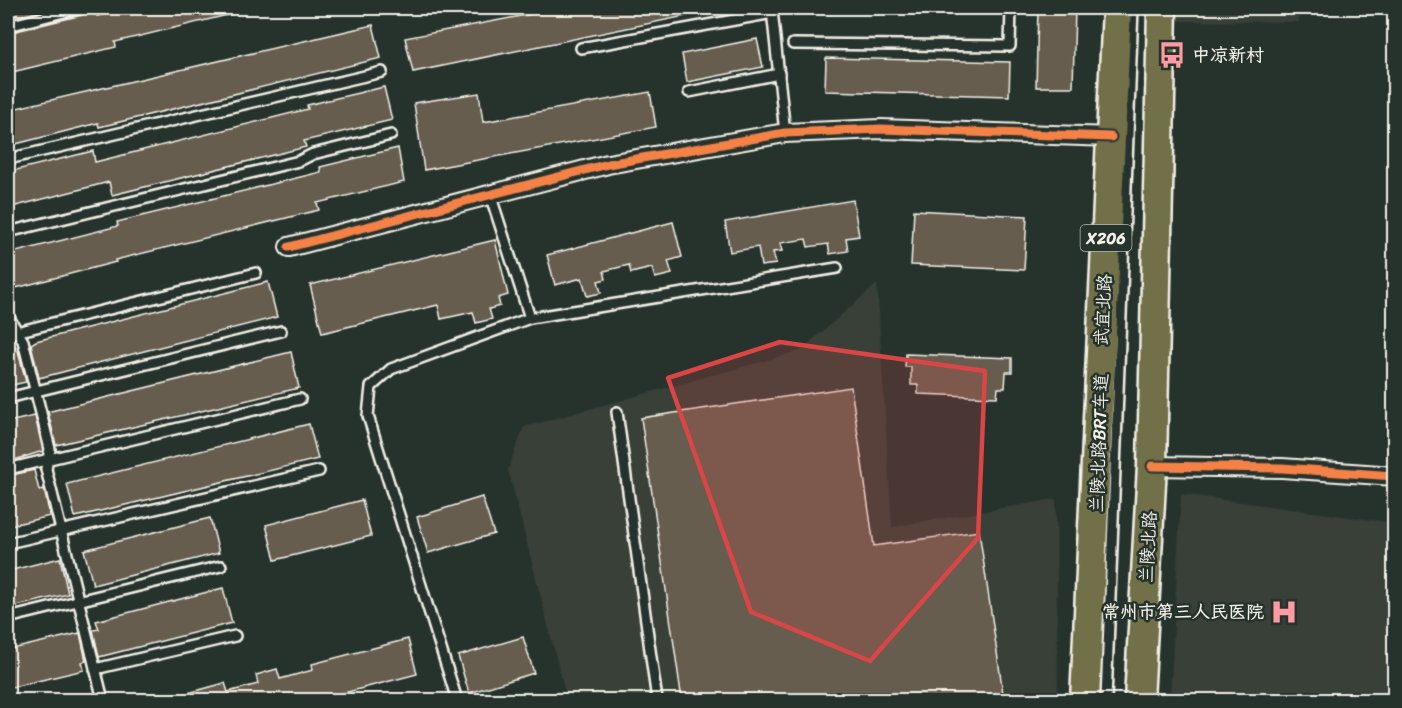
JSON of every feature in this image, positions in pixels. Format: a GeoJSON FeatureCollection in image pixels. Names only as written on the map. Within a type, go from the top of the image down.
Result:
{"type":"FeatureCollection","features":[{"type":"Feature","properties":{"kind":"main road","name":"武宜北路"},"geometry":{"type":"LineString","coordinates":[[1085,700],[1117,8]]}},
{"type":"Feature","properties":{"kind":"main road","name":"X206"},"geometry":{"type":"LineString","coordinates":[[1152,466],[1162,8]]}},
{"type":"Feature","properties":{"kind":"main road","name":"兰陵北路"},"geometry":{"type":"LineString","coordinates":[[1139,700],[1152,466]]}},
{"type":"Feature","properties":{"kind":"street"},"geometry":{"type":"LineString","coordinates":[[289,247],[608,164],[785,133],[881,129],[1111,137]]}},
{"type":"Feature","properties":{"kind":"street"},"geometry":{"type":"LineString","coordinates":[[1152,466],[1282,468],[1395,476]]}},
{"type":"Feature","properties":{"kind":"lane"},"geometry":{"type":"LineString","coordinates":[[8,26],[80,8]]}},
{"type":"Feature","properties":{"kind":"lane"},"geometry":{"type":"LineString","coordinates":[[793,44],[1010,46],[1011,8]]}},
{"type":"Feature","properties":{"kind":"lane","name":"兰陵北路BRT车道"},"geometry":{"type":"LineString","coordinates":[[1106,700],[1132,8]]}},
{"type":"Feature","properties":{"kind":"lane"},"geometry":{"type":"LineString","coordinates":[[581,48],[772,10],[785,133]]}},
{"type":"Feature","properties":{"kind":"lane"},"geometry":{"type":"LineString","coordinates":[[8,159],[382,72]]}},
{"type":"Feature","properties":{"kind":"lane"},"geometry":{"type":"LineString","coordinates":[[690,92],[779,74]]}},
{"type":"Feature","properties":{"kind":"lane"},"geometry":{"type":"LineString","coordinates":[[8,232],[300,161],[313,154],[391,135]]}},
{"type":"Feature","properties":{"kind":"lane"},"geometry":{"type":"LineString","coordinates":[[490,194],[530,318]]}},
{"type":"Feature","properties":{"kind":"lane"},"geometry":{"type":"LineString","coordinates":[[457,700],[368,416],[371,387],[391,369],[530,318],[837,268]]}},
{"type":"Feature","properties":{"kind":"lane"},"geometry":{"type":"LineString","coordinates":[[12,332],[256,273]]}},
{"type":"Feature","properties":{"kind":"lane"},"geometry":{"type":"LineString","coordinates":[[8,316],[12,332],[23,341],[50,449],[46,469],[103,700]]}},
{"type":"Feature","properties":{"kind":"lane"},"geometry":{"type":"LineString","coordinates":[[8,398],[281,331]]}},
{"type":"Feature","properties":{"kind":"lane"},"geometry":{"type":"LineString","coordinates":[[8,469],[300,399]]}},
{"type":"Feature","properties":{"kind":"lane"},"geometry":{"type":"LineString","coordinates":[[617,412],[657,700]]}},
{"type":"Feature","properties":{"kind":"lane"},"geometry":{"type":"LineString","coordinates":[[8,543],[319,471]]}},
{"type":"Feature","properties":{"kind":"lane"},"geometry":{"type":"LineString","coordinates":[[8,618],[221,566]]}},
{"type":"Feature","properties":{"kind":"lane"},"geometry":{"type":"LineString","coordinates":[[95,669],[235,636]]}},
{"type":"Feature","properties":{"kind":"highlighted area"},"geometry":{"type":"Polygon","coordinates":[[[780,342],[985,371],[978,538],[870,661],[751,612],[668,378],[780,342]]]}},
{"type":"Feature","properties":{"kind":"shaded area"},"geometry":{"type":"Polygon","coordinates":[[[1177,8],[1298,8],[1299,22],[1177,21],[1177,8]]]}},
{"type":"Feature","properties":{"kind":"shaded area"},"geometry":{"type":"Polygon","coordinates":[[[877,284],[892,527],[1056,499],[1058,700],[567,700],[508,469],[524,427],[800,351],[877,284]]]}},
{"type":"Feature","properties":{"kind":"shaded area","name":"常州市第三人民医院"},"geometry":{"type":"Polygon","coordinates":[[[1181,494],[1394,523],[1394,700],[1170,700],[1181,494]]]}},
{"type":"Feature","properties":{"kind":"building"},"geometry":{"type":"Polygon","coordinates":[[[8,8],[54,8],[8,19],[8,8]]]}},
{"type":"Feature","properties":{"kind":"building"},"geometry":{"type":"Polygon","coordinates":[[[87,8],[96,8],[97,16],[132,8],[235,8],[236,13],[115,42],[116,47],[8,73],[8,33],[82,15],[87,8]]]}},
{"type":"Feature","properties":{"kind":"building"},"geometry":{"type":"Polygon","coordinates":[[[563,8],[694,8],[695,14],[413,72],[405,38],[563,8]]]}},
{"type":"Feature","properties":{"kind":"building"},"geometry":{"type":"Polygon","coordinates":[[[1038,8],[1075,8],[1073,87],[1036,87],[1038,8]]]}},
{"type":"Feature","properties":{"kind":"building"},"geometry":{"type":"Polygon","coordinates":[[[373,25],[381,58],[99,127],[98,123],[8,146],[8,110],[373,25]]]}},
{"type":"Feature","properties":{"kind":"building"},"geometry":{"type":"Polygon","coordinates":[[[757,39],[763,67],[687,82],[682,54],[757,39]]]}},
{"type":"Feature","properties":{"kind":"building"},"geometry":{"type":"Polygon","coordinates":[[[826,58],[1010,62],[1009,96],[825,91],[826,58]]]}},
{"type":"Feature","properties":{"kind":"building"},"geometry":{"type":"Polygon","coordinates":[[[384,87],[392,120],[304,141],[306,147],[112,195],[109,182],[8,208],[8,172],[93,151],[95,162],[308,109],[307,105],[384,87]]]}},
{"type":"Feature","properties":{"kind":"building"},"geometry":{"type":"Polygon","coordinates":[[[650,92],[656,127],[424,170],[414,103],[479,93],[483,122],[650,92]]]}},
{"type":"Feature","properties":{"kind":"building"},"geometry":{"type":"Polygon","coordinates":[[[398,148],[404,182],[317,203],[319,210],[115,260],[116,262],[8,290],[8,254],[118,226],[117,222],[321,172],[320,167],[398,148]]]}},
{"type":"Feature","properties":{"kind":"building"},"geometry":{"type":"Polygon","coordinates":[[[853,200],[859,236],[846,238],[848,251],[830,254],[828,244],[808,247],[806,239],[780,243],[782,251],[773,252],[776,264],[761,266],[758,247],[730,252],[725,222],[853,200]]]}},
{"type":"Feature","properties":{"kind":"building"},"geometry":{"type":"Polygon","coordinates":[[[914,210],[1027,216],[1024,270],[911,265],[914,210]]]}},
{"type":"Feature","properties":{"kind":"building"},"geometry":{"type":"Polygon","coordinates":[[[673,222],[682,257],[668,261],[672,274],[655,278],[652,268],[631,273],[629,265],[604,271],[606,279],[598,281],[601,293],[587,296],[582,278],[555,285],[547,255],[673,222]]]}},
{"type":"Feature","properties":{"kind":"building"},"geometry":{"type":"Polygon","coordinates":[[[495,240],[508,295],[498,298],[500,306],[489,309],[492,319],[476,323],[473,312],[441,319],[438,305],[322,333],[310,285],[495,240]]]}},
{"type":"Feature","properties":{"kind":"building"},"geometry":{"type":"Polygon","coordinates":[[[268,282],[277,317],[39,378],[31,344],[36,341],[268,282]]]}},
{"type":"Feature","properties":{"kind":"building"},"geometry":{"type":"Polygon","coordinates":[[[17,347],[26,382],[8,386],[8,349],[17,347]]]}},
{"type":"Feature","properties":{"kind":"building"},"geometry":{"type":"Polygon","coordinates":[[[291,352],[299,388],[56,445],[48,412],[291,352]]]}},
{"type":"Feature","properties":{"kind":"building"},"geometry":{"type":"Polygon","coordinates":[[[906,354],[1012,358],[1012,372],[1006,372],[1005,388],[998,388],[997,397],[918,394],[918,385],[911,385],[911,367],[905,367],[906,354]]]}},
{"type":"Feature","properties":{"kind":"building"},"geometry":{"type":"Polygon","coordinates":[[[851,387],[874,546],[979,531],[1004,700],[682,700],[641,418],[851,387]]]}},
{"type":"Feature","properties":{"kind":"building"},"geometry":{"type":"Polygon","coordinates":[[[35,416],[43,451],[8,462],[8,422],[35,416]]]}},
{"type":"Feature","properties":{"kind":"building"},"geometry":{"type":"Polygon","coordinates":[[[309,424],[318,459],[75,517],[67,484],[309,424]]]}},
{"type":"Feature","properties":{"kind":"building"},"geometry":{"type":"Polygon","coordinates":[[[34,470],[39,490],[44,489],[50,516],[8,526],[8,476],[34,470]]]}},
{"type":"Feature","properties":{"kind":"building"},"geometry":{"type":"Polygon","coordinates":[[[482,497],[494,534],[428,553],[417,517],[482,497]]]}},
{"type":"Feature","properties":{"kind":"building"},"geometry":{"type":"Polygon","coordinates":[[[362,500],[371,536],[275,560],[266,525],[362,500]]]}},
{"type":"Feature","properties":{"kind":"building"},"geometry":{"type":"Polygon","coordinates":[[[210,518],[219,553],[93,585],[84,550],[210,518]]]}},
{"type":"Feature","properties":{"kind":"building"},"geometry":{"type":"Polygon","coordinates":[[[60,558],[68,594],[8,608],[8,571],[60,558]]]}},
{"type":"Feature","properties":{"kind":"building"},"geometry":{"type":"Polygon","coordinates":[[[223,588],[232,623],[99,657],[93,630],[99,629],[96,621],[223,588]]]}},
{"type":"Feature","properties":{"kind":"building"},"geometry":{"type":"Polygon","coordinates":[[[80,633],[86,661],[82,662],[84,670],[8,688],[8,650],[80,633]]]}},
{"type":"Feature","properties":{"kind":"building"},"geometry":{"type":"Polygon","coordinates":[[[523,637],[534,673],[469,693],[458,656],[523,637]]]}},
{"type":"Feature","properties":{"kind":"building"},"geometry":{"type":"Polygon","coordinates":[[[408,639],[417,674],[321,699],[320,694],[294,700],[178,700],[177,696],[225,683],[228,692],[258,684],[256,675],[277,669],[280,679],[313,670],[312,664],[408,639]]]}},
{"type":"Feature","properties":{"kind":"cycle path"},"geometry":{"type":"LineString","coordinates":[[289,247],[608,164],[785,133],[881,129],[1111,137]]}},
{"type":"Feature","properties":{"kind":"cycle path"},"geometry":{"type":"LineString","coordinates":[[1152,466],[1282,468],[1394,476]]}},
{"type":"Feature","properties":{"kind":"place","name":"中凉新村"},"geometry":{"type":"Point","coordinates":[1172,55]}},
{"type":"Feature","properties":{"kind":"place","name":"常州市第三人民医院"},"geometry":{"type":"Point","coordinates":[1284,612]}}]}
